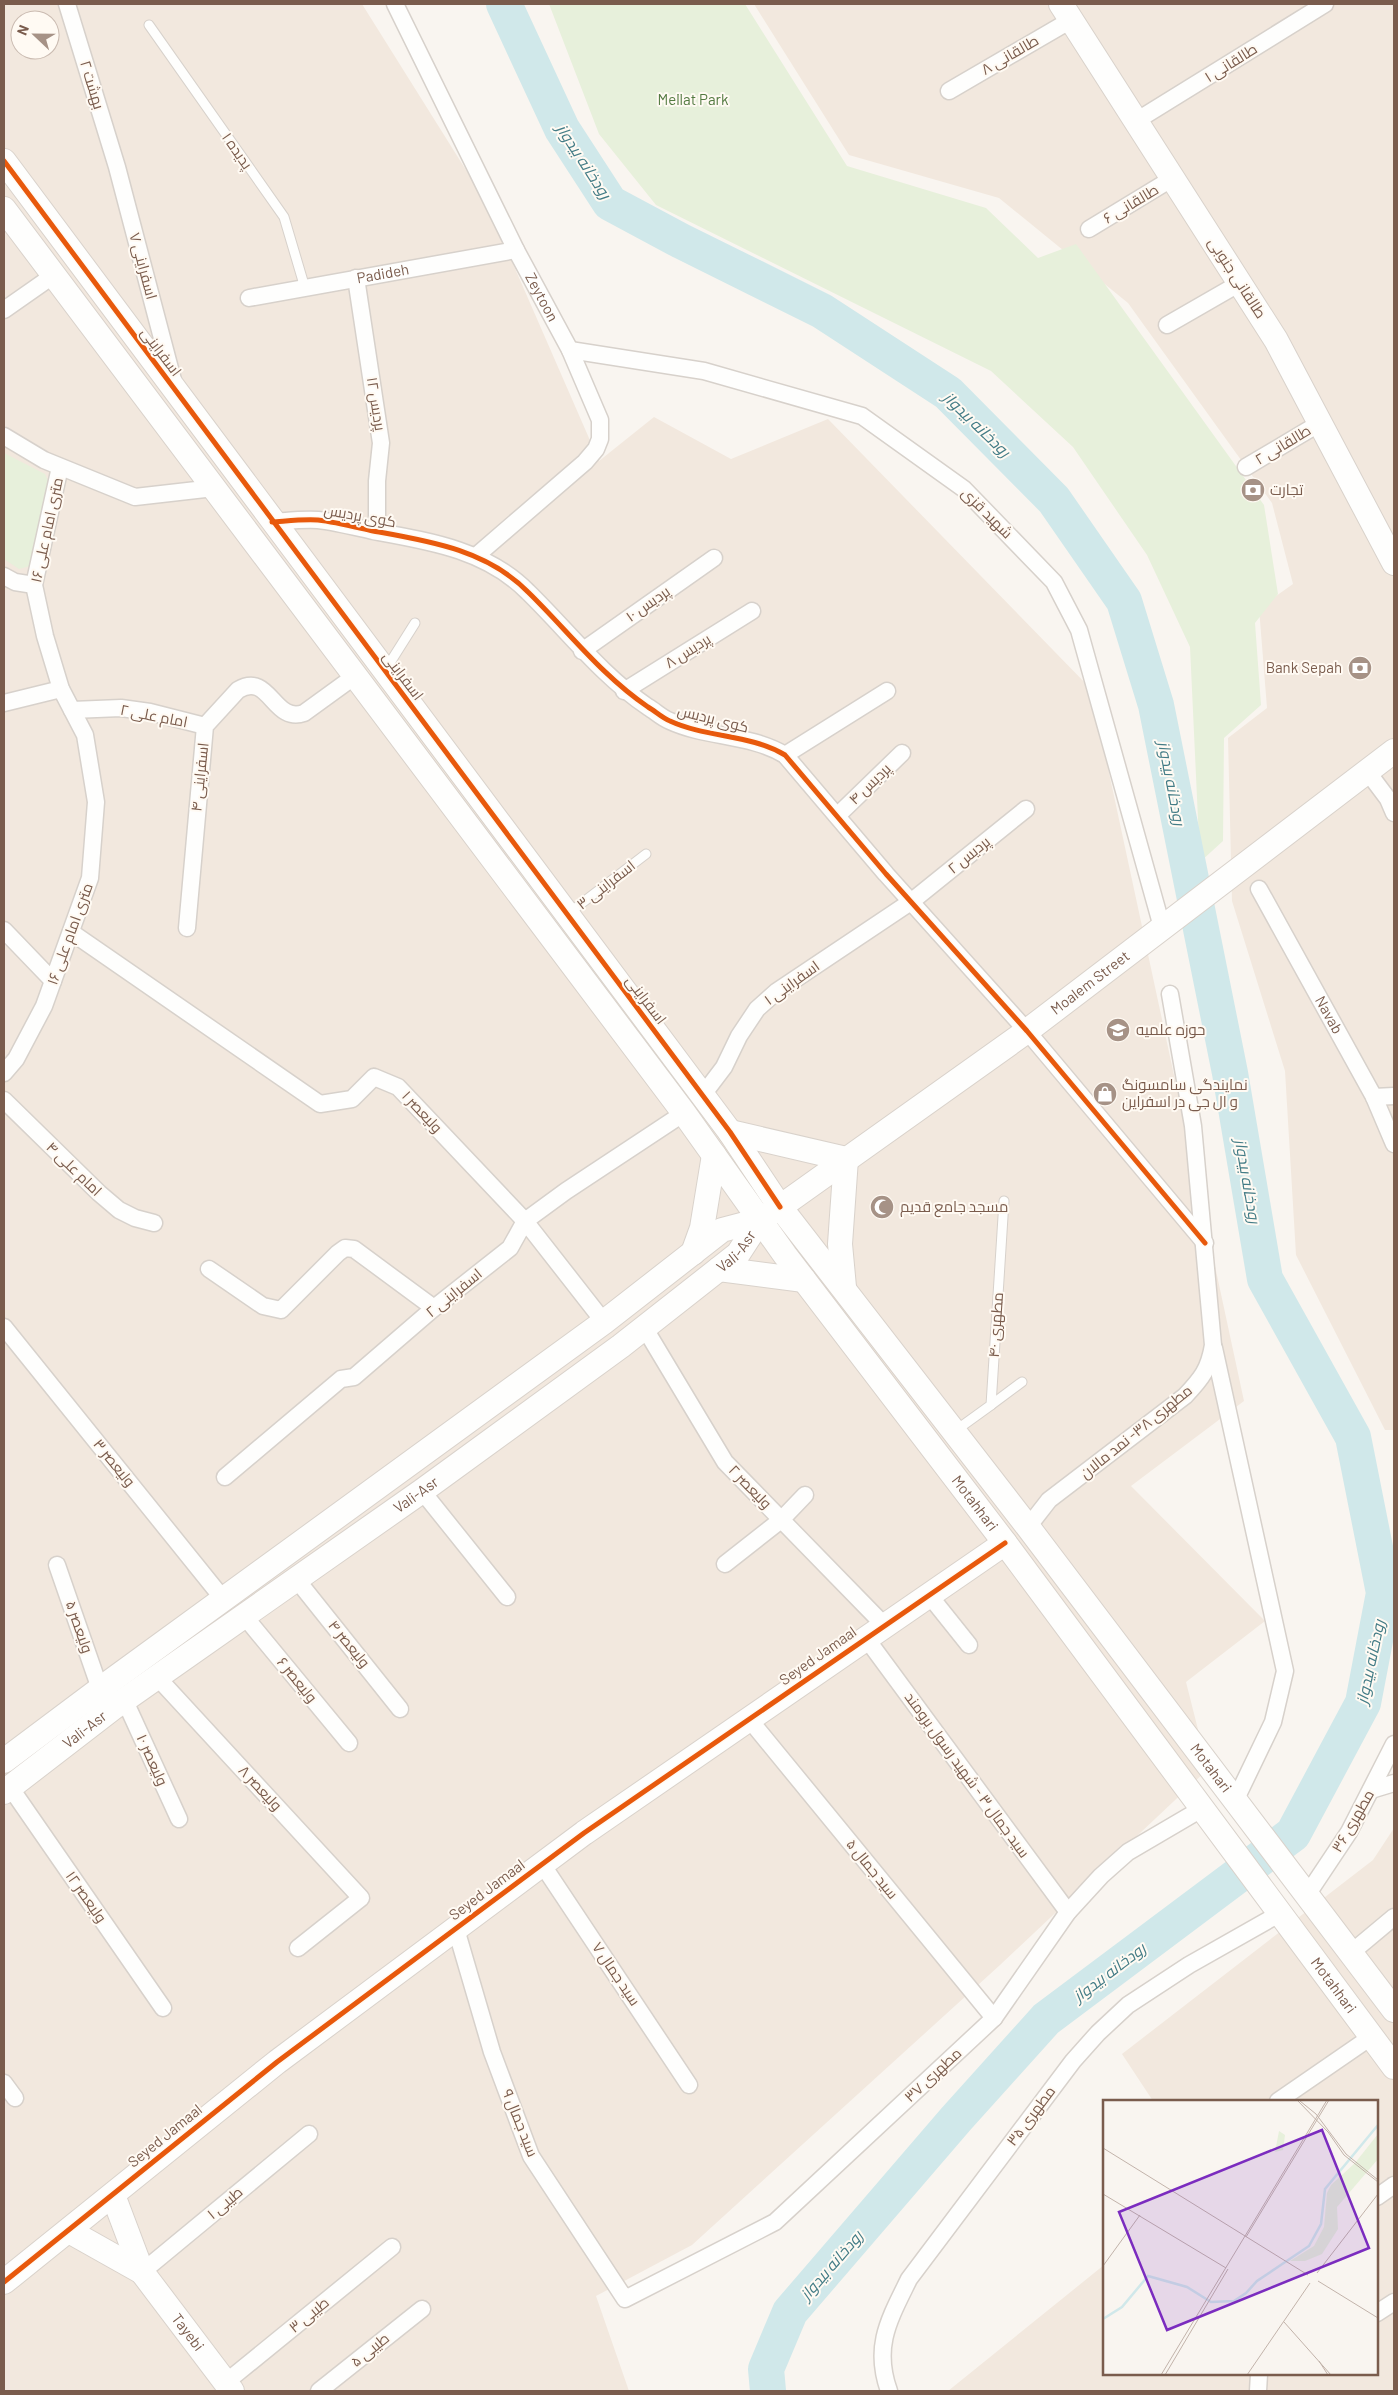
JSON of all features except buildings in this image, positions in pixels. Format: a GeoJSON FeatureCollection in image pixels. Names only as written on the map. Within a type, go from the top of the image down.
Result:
{"type":"FeatureCollection","features":[{"type":"Feature","properties":{"kind":"main road","name":"طالقانی جنوبی"},"geometry":{"type":"LineString","coordinates":[[1066,12],[1276,340],[1394,563]]}},
{"type":"Feature","properties":{"kind":"main road","name":"اسفراینی"},"geometry":{"type":"LineString","coordinates":[[4,161],[272,522],[730,1132],[780,1208]]}},
{"type":"Feature","properties":{"kind":"main road"},"geometry":{"type":"LineString","coordinates":[[4,209],[684,1113],[760,1220]]}},
{"type":"Feature","properties":{"kind":"main road","name":"Moalem Street"},"geometry":{"type":"LineString","coordinates":[[760,1220],[780,1208],[846,1158],[1026,1031],[1394,751]]}},
{"type":"Feature","properties":{"kind":"main road"},"geometry":{"type":"LineString","coordinates":[[608,1014],[621,1016],[626,1011],[629,997]]}},
{"type":"Feature","properties":{"kind":"main road"},"geometry":{"type":"LineString","coordinates":[[730,1132],[846,1158],[840,1244],[844,1287]]}},
{"type":"Feature","properties":{"kind":"main road"},"geometry":{"type":"LineString","coordinates":[[693,1253],[702,1228],[714,1155]]}},
{"type":"Feature","properties":{"kind":"main road","name":"Motahhari"},"geometry":{"type":"LineString","coordinates":[[780,1208],[844,1287],[1028,1527]]}},
{"type":"Feature","properties":{"kind":"main road","name":"Motahhari"},"geometry":{"type":"LineString","coordinates":[[760,1220],[1005,1543],[1249,1872]]}},
{"type":"Feature","properties":{"kind":"main road","name":"Vali-Asr"},"geometry":{"type":"LineString","coordinates":[[4,1761],[604,1322],[722,1230],[760,1220]]}},
{"type":"Feature","properties":{"kind":"main road","name":"Vali-Asr"},"geometry":{"type":"LineString","coordinates":[[7,1789],[119,1704],[422,1491],[621,1346],[738,1254],[760,1220]]}},
{"type":"Feature","properties":{"kind":"main road"},"geometry":{"type":"LineString","coordinates":[[719,1269],[804,1280]]}},
{"type":"Feature","properties":{"kind":"main road"},"geometry":{"type":"LineString","coordinates":[[604,1322],[621,1346]]}},
{"type":"Feature","properties":{"kind":"main road","name":"Motahari"},"geometry":{"type":"LineString","coordinates":[[1028,1527],[1352,1952],[1394,2010]]}},
{"type":"Feature","properties":{"kind":"main road","name":"Seyed Jamaal"},"geometry":{"type":"LineString","coordinates":[[4,2282],[276,2062],[542,1864],[1005,1543]]}},
{"type":"Feature","properties":{"kind":"main road"},"geometry":{"type":"LineString","coordinates":[[100,1689],[119,1704]]}},
{"type":"Feature","properties":{"kind":"main road"},"geometry":{"type":"LineString","coordinates":[[1275,1909],[1249,1872],[1276,1854]]}},
{"type":"Feature","properties":{"kind":"main road","name":"Motahhari"},"geometry":{"type":"LineString","coordinates":[[1275,1909],[1394,2067]]}},
{"type":"Feature","properties":{"kind":"main road","name":"Tayebi"},"geometry":{"type":"LineString","coordinates":[[113,2195],[142,2272],[228,2387]]}},
{"type":"Feature","properties":{"kind":"main road","name":"Tayebi"},"geometry":{"type":"LineString","coordinates":[[69,2230],[142,2272]]}},
{"type":"Feature","properties":{"kind":"street","name":"بهشت ۲"},"geometry":{"type":"LineString","coordinates":[[67,4],[117,167]]}},
{"type":"Feature","properties":{"kind":"street"},"geometry":{"type":"LineString","coordinates":[[384,4],[405,26]]}},
{"type":"Feature","properties":{"kind":"street","name":"Zeytoon"},"geometry":{"type":"LineString","coordinates":[[395,4],[516,250],[570,350],[600,420],[600,439],[596,449],[585,462],[476,556]]}},
{"type":"Feature","properties":{"kind":"street","name":"طالقانی ۱"},"geometry":{"type":"LineString","coordinates":[[1136,121],[1325,4]]}},
{"type":"Feature","properties":{"kind":"street","name":"طالقانی ۸"},"geometry":{"type":"LineString","coordinates":[[949,91],[1066,12]]}},
{"type":"Feature","properties":{"kind":"street","name":"اسفراینی ۷"},"geometry":{"type":"LineString","coordinates":[[117,167],[177,394]]}},
{"type":"Feature","properties":{"kind":"street","name":"طالقانی ۶"},"geometry":{"type":"LineString","coordinates":[[1088,230],[1173,178]]}},
{"type":"Feature","properties":{"kind":"street","name":"Padideh"},"geometry":{"type":"LineString","coordinates":[[249,298],[516,250]]}},
{"type":"Feature","properties":{"kind":"street"},"geometry":{"type":"LineString","coordinates":[[4,310],[54,276]]}},
{"type":"Feature","properties":{"kind":"street","name":"پردیس ۱۲"},"geometry":{"type":"LineString","coordinates":[[356,278],[381,442],[377,482],[377,531]]}},
{"type":"Feature","properties":{"kind":"street"},"geometry":{"type":"LineString","coordinates":[[1167,325],[1240,283]]}},
{"type":"Feature","properties":{"kind":"street","name":"شهید قزی"},"geometry":{"type":"LineString","coordinates":[[570,350],[704,371],[862,416],[964,489],[1054,582],[1080,630],[1162,927]]}},
{"type":"Feature","properties":{"kind":"street","name":"طالقانی ۲"},"geometry":{"type":"LineString","coordinates":[[1246,467],[1320,423]]}},
{"type":"Feature","properties":{"kind":"street"},"geometry":{"type":"LineString","coordinates":[[4,436],[44,460],[135,497],[214,488]]}},
{"type":"Feature","properties":{"kind":"street","name":"۱۶ متری امام علی"},"geometry":{"type":"LineString","coordinates":[[4,1073],[16,1059],[44,1006],[90,878],[96,802],[85,735],[61,689],[45,636],[34,585],[60,467]]}},
{"type":"Feature","properties":{"kind":"street","name":"کوی پردیس"},"geometry":{"type":"LineString","coordinates":[[272,522],[318,520],[420,539],[476,556],[503,570],[528,592],[582,651],[624,691],[669,721],[710,734],[751,741],[774,748],[785,755],[1026,1031],[1205,1244]]}},
{"type":"Feature","properties":{"kind":"street","name":"پردیس ۱۰"},"geometry":{"type":"LineString","coordinates":[[582,651],[714,558]]}},
{"type":"Feature","properties":{"kind":"street"},"geometry":{"type":"LineString","coordinates":[[4,576],[15,582],[34,585]]}},
{"type":"Feature","properties":{"kind":"street","name":"پردیس ۸"},"geometry":{"type":"LineString","coordinates":[[624,691],[752,611]]}},
{"type":"Feature","properties":{"kind":"street","name":"اسفراینی ۴"},"geometry":{"type":"LineString","coordinates":[[187,928],[205,726],[238,690],[244,686],[252,685],[259,687],[282,710],[290,715],[297,715],[304,713],[355,676]]}},
{"type":"Feature","properties":{"kind":"street"},"geometry":{"type":"LineString","coordinates":[[4,703],[61,689]]}},
{"type":"Feature","properties":{"kind":"street"},"geometry":{"type":"LineString","coordinates":[[785,755],[887,691]]}},
{"type":"Feature","properties":{"kind":"street","name":"امام علی ۲"},"geometry":{"type":"LineString","coordinates":[[72,710],[121,708],[150,712],[205,726]]}},
{"type":"Feature","properties":{"kind":"street","name":"پردیس ۴"},"geometry":{"type":"LineString","coordinates":[[837,816],[902,753]]}},
{"type":"Feature","properties":{"kind":"street"},"geometry":{"type":"LineString","coordinates":[[1367,771],[1388,799],[1394,813]]}},
{"type":"Feature","properties":{"kind":"street","name":"پردیس ۲"},"geometry":{"type":"LineString","coordinates":[[912,901],[1026,809]]}},
{"type":"Feature","properties":{"kind":"street","name":"Navab"},"geometry":{"type":"LineString","coordinates":[[1259,888],[1374,1096],[1394,1144]]}},
{"type":"Feature","properties":{"kind":"street","name":"اسفراینی ۱"},"geometry":{"type":"LineString","coordinates":[[702,1096],[724,1067],[739,1036],[763,1004],[776,992],[912,901]]}},
{"type":"Feature","properties":{"kind":"street"},"geometry":{"type":"LineString","coordinates":[[4,930],[53,982]]}},
{"type":"Feature","properties":{"kind":"street","name":"ولیعصر ۱"},"geometry":{"type":"LineString","coordinates":[[71,932],[320,1104],[352,1099],[374,1077],[398,1087],[526,1221],[604,1322]]}},
{"type":"Feature","properties":{"kind":"street","name":"مطهری ۳۸- نمد مالان"},"geometry":{"type":"LineString","coordinates":[[1028,1527],[1049,1500],[1185,1396],[1201,1379],[1210,1363],[1213,1345],[1193,1126],[1170,994]]}},
{"type":"Feature","properties":{"kind":"street"},"geometry":{"type":"LineString","coordinates":[[1374,1096],[1394,1096]]}},
{"type":"Feature","properties":{"kind":"street","name":"امام علی ۴"},"geometry":{"type":"LineString","coordinates":[[4,1100],[119,1210],[135,1218],[154,1223]]}},
{"type":"Feature","properties":{"kind":"street","name":"اسفراینی ۲"},"geometry":{"type":"LineString","coordinates":[[225,1477],[341,1379],[354,1377],[434,1308],[510,1248],[526,1221],[566,1191],[684,1113]]}},
{"type":"Feature","properties":{"kind":"street"},"geometry":{"type":"LineString","coordinates":[[209,1269],[264,1306],[281,1310],[345,1248],[354,1250],[434,1308]]}},
{"type":"Feature","properties":{"kind":"street","name":"ولیعصر ۳"},"geometry":{"type":"LineString","coordinates":[[4,1327],[224,1600]]}},
{"type":"Feature","properties":{"kind":"street","name":"ولیعصر ۲"},"geometry":{"type":"LineString","coordinates":[[644,1327],[725,1462],[781,1520],[876,1632]]}},
{"type":"Feature","properties":{"kind":"street"},"geometry":{"type":"LineString","coordinates":[[1213,1345],[1285,1671],[1274,1722],[1235,1800]]}},
{"type":"Feature","properties":{"kind":"street"},"geometry":{"type":"LineString","coordinates":[[422,1491],[506,1597]]}},
{"type":"Feature","properties":{"kind":"street"},"geometry":{"type":"LineString","coordinates":[[725,1564],[781,1520],[805,1495]]}},
{"type":"Feature","properties":{"kind":"street","name":"ولیعصر ۵"},"geometry":{"type":"LineString","coordinates":[[57,1565],[100,1689]]}},
{"type":"Feature","properties":{"kind":"street","name":"ولیعصر ۴"},"geometry":{"type":"LineString","coordinates":[[297,1580],[400,1709]]}},
{"type":"Feature","properties":{"kind":"street"},"geometry":{"type":"LineString","coordinates":[[929,1595],[969,1645]]}},
{"type":"Feature","properties":{"kind":"street","name":"ولیعصر ۶"},"geometry":{"type":"LineString","coordinates":[[245,1617],[349,1743]]}},
{"type":"Feature","properties":{"kind":"street","name":"سید جمال ۳ - شهید رسول برومند"},"geometry":{"type":"LineString","coordinates":[[876,1632],[1068,1912]]}},
{"type":"Feature","properties":{"kind":"street","name":"ولیعصر ۸"},"geometry":{"type":"LineString","coordinates":[[158,1678],[361,1898],[298,1948]]}},
{"type":"Feature","properties":{"kind":"street","name":"ولیعصر ۱۰"},"geometry":{"type":"LineString","coordinates":[[119,1704],[179,1819]]}},
{"type":"Feature","properties":{"kind":"street","name":"سید جمال ۵"},"geometry":{"type":"LineString","coordinates":[[749,1719],[994,2018]]}},
{"type":"Feature","properties":{"kind":"street","name":"مطهری ۳۶"},"geometry":{"type":"LineString","coordinates":[[1303,1889],[1349,1832],[1394,1744]]}},
{"type":"Feature","properties":{"kind":"street"},"geometry":{"type":"LineString","coordinates":[[1371,1790],[1394,1783]]}},
{"type":"Feature","properties":{"kind":"street","name":"ولیعصر ۱۲"},"geometry":{"type":"LineString","coordinates":[[7,1789],[163,2008]]}},
{"type":"Feature","properties":{"kind":"street","name":"مطهری ۳۷"},"geometry":{"type":"LineString","coordinates":[[625,2299],[775,2222],[994,2018],[1068,1912],[1101,1876],[1128,1852],[1203,1808]]}},
{"type":"Feature","properties":{"kind":"street","name":"سید جمال ۷"},"geometry":{"type":"LineString","coordinates":[[542,1864],[689,2085]]}},
{"type":"Feature","properties":{"kind":"street","name":"مطهری ۳۵"},"geometry":{"type":"LineString","coordinates":[[890,2391],[883,2375],[881,2349],[891,2316],[908,2279],[1073,2061],[1128,2006],[1275,1909]]}},
{"type":"Feature","properties":{"kind":"street"},"geometry":{"type":"LineString","coordinates":[[1352,1952],[1394,1917]]}},
{"type":"Feature","properties":{"kind":"street","name":"سید جمال ۹"},"geometry":{"type":"LineString","coordinates":[[456,1929],[492,2052],[531,2156],[625,2299]]}},
{"type":"Feature","properties":{"kind":"street"},"geometry":{"type":"LineString","coordinates":[[1279,2100],[1371,2037]]}},
{"type":"Feature","properties":{"kind":"street"},"geometry":{"type":"LineString","coordinates":[[4,2083],[15,2098]]}},
{"type":"Feature","properties":{"kind":"street","name":"طیبی ۱"},"geometry":{"type":"LineString","coordinates":[[142,2272],[309,2134]]}},
{"type":"Feature","properties":{"kind":"street"},"geometry":{"type":"LineString","coordinates":[[1378,2196],[1394,2185]]}},
{"type":"Feature","properties":{"kind":"street","name":"طیبی ۳"},"geometry":{"type":"LineString","coordinates":[[228,2387],[392,2246]]}},
{"type":"Feature","properties":{"kind":"street"},"geometry":{"type":"LineString","coordinates":[[1378,2312],[1394,2302]]}},
{"type":"Feature","properties":{"kind":"street","name":"طیبی ۵"},"geometry":{"type":"LineString","coordinates":[[319,2391],[422,2309]]}},
{"type":"Feature","properties":{"kind":"street"},"geometry":{"type":"LineString","coordinates":[[1258,2391],[1259,2375]]}},
{"type":"Feature","properties":{"kind":"lane","name":"پدیده ۱"},"geometry":{"type":"LineString","coordinates":[[149,25],[284,217],[305,288]]}},
{"type":"Feature","properties":{"kind":"lane"},"geometry":{"type":"LineString","coordinates":[[384,671],[415,623]]}},
{"type":"Feature","properties":{"kind":"lane","name":"اسفراینی ۳"},"geometry":{"type":"LineString","coordinates":[[567,915],[646,854]]}},
{"type":"Feature","properties":{"kind":"lane","name":"مطهری ۴۰"},"geometry":{"type":"LineString","coordinates":[[991,1405],[1004,1201]]}},
{"type":"Feature","properties":{"kind":"lane"},"geometry":{"type":"LineString","coordinates":[[955,1432],[1022,1382]]}},
{"type":"Feature","properties":{"kind":"shaded area"},"geometry":{"type":"Polygon","coordinates":[[[4,4],[362,4],[486,202],[599,461],[654,417],[731,459],[828,419],[1091,689],[1244,1401],[1131,1486],[1265,1621],[1186,1682],[1208,1769],[1000,1965],[692,2245],[596,2296],[629,2391],[4,2391],[4,4]]]}},
{"type":"Feature","properties":{"kind":"shaded area"},"geometry":{"type":"Polygon","coordinates":[[[754,4],[1394,4],[1394,1430],[1385,1430],[1296,1255],[1285,1071],[1232,901],[1228,738],[1267,708],[1259,608],[1293,584],[1272,503],[1128,303],[999,198],[849,155],[754,4]]]}},
{"type":"Feature","properties":{"kind":"shaded area"},"geometry":{"type":"Polygon","coordinates":[[[1394,1828],[1394,2391],[948,2391],[1103,2266],[1103,2375],[1378,2375],[1378,2100],[1152,2100],[1122,2054],[1373,1860],[1394,1828]]]}},
{"type":"Feature","properties":{"kind":"green space","name":"Mellat Park"},"geometry":{"type":"Polygon","coordinates":[[[549,4],[745,4],[847,166],[986,208],[1038,258],[1076,244],[1264,505],[1278,594],[1255,623],[1261,705],[1224,738],[1223,841],[1200,862],[1190,647],[1147,555],[1073,447],[991,371],[656,205],[599,134],[549,4]]]}},
{"type":"Feature","properties":{"kind":"green space"},"geometry":{"type":"Polygon","coordinates":[[[4,453],[45,474],[52,489],[30,566],[19,569],[4,559],[4,453]]]}},
{"type":"Feature","properties":{"kind":"waterway","name":"رودخانه بیدواز"},"geometry":{"type":"LineString","coordinates":[[504,4],[562,129],[610,203],[681,241],[822,311],[948,393],[1054,500],[1124,601],[1156,705],[1230,1073],[1265,1279],[1353,1437],[1384,1593],[1363,1703],[1293,1834],[1046,2019],[956,2119],[790,2312],[766,2369],[768,2391]]}},
{"type":"Feature","properties":{"kind":"cycle path"},"geometry":{"type":"LineString","coordinates":[[4,161],[730,1132],[780,1207]]}},
{"type":"Feature","properties":{"kind":"cycle path"},"geometry":{"type":"LineString","coordinates":[[272,522],[307,520],[332,522],[436,544],[476,557],[512,578],[615,681],[664,718],[699,731],[757,743],[785,755],[886,874],[1027,1031],[1205,1243]]}},
{"type":"Feature","properties":{"kind":"cycle path"},"geometry":{"type":"LineString","coordinates":[[4,2282],[277,2062],[584,1833],[1005,1543]]}},
{"type":"Feature","properties":{"kind":"place","name":"تجارت"},"geometry":{"type":"Point","coordinates":[1253,490]}},
{"type":"Feature","properties":{"kind":"place","name":"Bank Sepah"},"geometry":{"type":"Point","coordinates":[1360,668]}},
{"type":"Feature","properties":{"kind":"place","name":"حوزه علمیه"},"geometry":{"type":"Point","coordinates":[1118,1030]}},
{"type":"Feature","properties":{"kind":"place","name":"نمایندگی سامسونگ و ال جی در اسفراین"},"geometry":{"type":"Point","coordinates":[1105,1094]}},
{"type":"Feature","properties":{"kind":"place","name":"مسجد جامع قدیم"},"geometry":{"type":"Point","coordinates":[882,1207]}}]}
